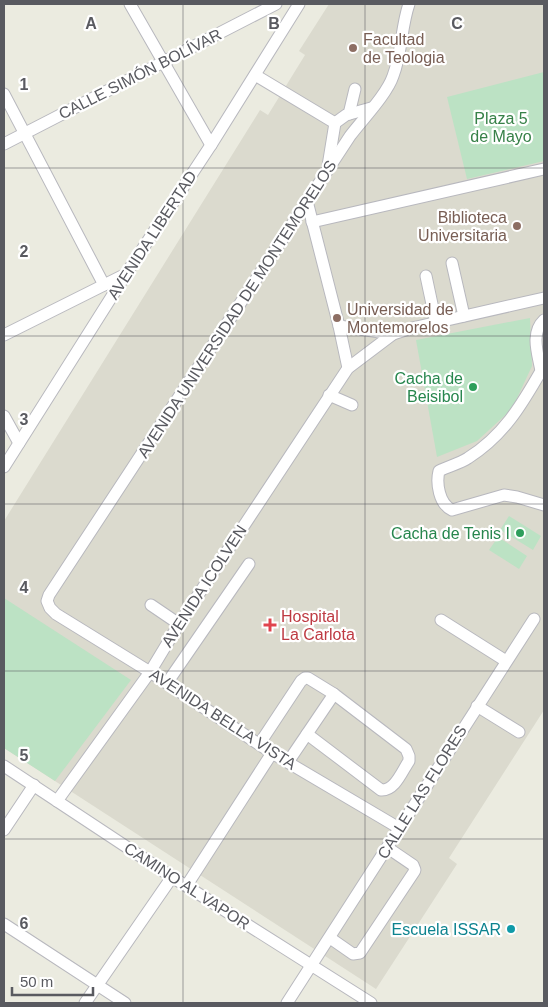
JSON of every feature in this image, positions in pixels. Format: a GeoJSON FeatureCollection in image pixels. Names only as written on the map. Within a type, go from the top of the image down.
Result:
{"type":"FeatureCollection","features":[{"type":"Feature","properties":{"kind":"street"},"geometry":{"type":"LineString","coordinates":[[130,4],[211,145]]}},
{"type":"Feature","properties":{"kind":"street","name":"CALLE SIMÓN BOLÍVAR"},"geometry":{"type":"LineString","coordinates":[[4,144],[276,4]]}},
{"type":"Feature","properties":{"kind":"street","name":"AVENIDA LIBERTAD"},"geometry":{"type":"LineString","coordinates":[[4,467],[126,274],[211,145],[299,4]]}},
{"type":"Feature","properties":{"kind":"street","name":"AVENIDA UNIVERSIDAD DE MONTEMORELOS"},"geometry":{"type":"LineString","coordinates":[[50,608],[47,601],[49,595],[307,201],[352,134],[393,78],[409,4]]}},
{"type":"Feature","properties":{"kind":"street"},"geometry":{"type":"LineString","coordinates":[[254,75],[333,127],[340,135],[352,134],[347,115],[355,89]]}},
{"type":"Feature","properties":{"kind":"street"},"geometry":{"type":"LineString","coordinates":[[4,94],[104,285]]}},
{"type":"Feature","properties":{"kind":"street"},"geometry":{"type":"LineString","coordinates":[[327,173],[333,127],[347,115],[371,108]]}},
{"type":"Feature","properties":{"kind":"street"},"geometry":{"type":"LineString","coordinates":[[312,222],[544,169]]}},
{"type":"Feature","properties":{"kind":"street"},"geometry":{"type":"LineString","coordinates":[[307,201],[348,368]]}},
{"type":"Feature","properties":{"kind":"street"},"geometry":{"type":"LineString","coordinates":[[452,263],[464,316]]}},
{"type":"Feature","properties":{"kind":"street"},"geometry":{"type":"LineString","coordinates":[[4,335],[126,274]]}},
{"type":"Feature","properties":{"kind":"street"},"geometry":{"type":"LineString","coordinates":[[426,276],[436,323]]}},
{"type":"Feature","properties":{"kind":"street"},"geometry":{"type":"LineString","coordinates":[[339,326],[392,334],[544,298]]}},
{"type":"Feature","properties":{"kind":"street"},"geometry":{"type":"LineString","coordinates":[[544,320],[538,329],[535,339],[544,384]]}},
{"type":"Feature","properties":{"kind":"street","name":"AVENIDA ICOLVEN"},"geometry":{"type":"LineString","coordinates":[[57,801],[150,672],[179,624],[348,368],[392,334]]}},
{"type":"Feature","properties":{"kind":"street"},"geometry":{"type":"LineString","coordinates":[[541,370],[518,410],[496,437],[468,458],[439,471],[438,479],[444,504],[448,509],[452,510],[504,495],[544,505]]}},
{"type":"Feature","properties":{"kind":"street"},"geometry":{"type":"LineString","coordinates":[[329,396],[352,405]]}},
{"type":"Feature","properties":{"kind":"street"},"geometry":{"type":"LineString","coordinates":[[4,416],[19,444]]}},
{"type":"Feature","properties":{"kind":"street"},"geometry":{"type":"LineString","coordinates":[[167,683],[249,564]]}},
{"type":"Feature","properties":{"kind":"street"},"geometry":{"type":"LineString","coordinates":[[152,605],[179,624]]}},
{"type":"Feature","properties":{"kind":"street","name":"AVENIDA BELLA VISTA"},"geometry":{"type":"LineString","coordinates":[[50,608],[56,614],[260,743],[272,753],[399,828]]}},
{"type":"Feature","properties":{"kind":"street","name":"CALLE LAS FLORES"},"geometry":{"type":"LineString","coordinates":[[287,1003],[312,967],[534,619]]}},
{"type":"Feature","properties":{"kind":"street"},"geometry":{"type":"LineString","coordinates":[[440,620],[506,661]]}},
{"type":"Feature","properties":{"kind":"street"},"geometry":{"type":"LineString","coordinates":[[260,743],[302,679],[308,678],[334,694],[408,752],[408,761],[392,786],[386,790],[381,790],[307,734]]}},
{"type":"Feature","properties":{"kind":"street"},"geometry":{"type":"LineString","coordinates":[[288,762],[334,694]]}},
{"type":"Feature","properties":{"kind":"street"},"geometry":{"type":"LineString","coordinates":[[477,706],[519,732]]}},
{"type":"Feature","properties":{"kind":"street"},"geometry":{"type":"LineString","coordinates":[[187,885],[272,753]]}},
{"type":"Feature","properties":{"kind":"street","name":"CAMINO AL VAPOR"},"geometry":{"type":"LineString","coordinates":[[4,766],[172,877],[371,1003]]}},
{"type":"Feature","properties":{"kind":"street"},"geometry":{"type":"LineString","coordinates":[[4,830],[34,785]]}},
{"type":"Feature","properties":{"kind":"street"},"geometry":{"type":"LineString","coordinates":[[330,938],[353,954],[360,953],[414,872],[413,864],[388,848]]}},
{"type":"Feature","properties":{"kind":"street"},"geometry":{"type":"LineString","coordinates":[[85,1003],[172,877]]}},
{"type":"Feature","properties":{"kind":"street"},"geometry":{"type":"LineString","coordinates":[[4,924],[125,1003]]}},
{"type":"Feature","properties":{"kind":"shaded area","name":"Universidad de Montemorelos"},"geometry":{"type":"Polygon","coordinates":[[[329,4],[544,4],[544,710],[449,858],[457,864],[376,989],[4,748],[4,521],[260,110],[268,115],[305,55],[299,51],[329,4]]]}},
{"type":"Feature","properties":{"kind":"green space","name":"Plaza 5 de Mayo"},"geometry":{"type":"Polygon","coordinates":[[[544,72],[544,161],[467,179],[447,97],[544,72]]]}},
{"type":"Feature","properties":{"kind":"green space","name":"Cacha de Beisibol"},"geometry":{"type":"Polygon","coordinates":[[[530,318],[532,366],[512,409],[477,441],[437,457],[416,340],[530,318]]]}},
{"type":"Feature","properties":{"kind":"green space","name":"Cacha de Tenis I"},"geometry":{"type":"Polygon","coordinates":[[[509,516],[541,536],[533,550],[500,530],[509,516]]]}},
{"type":"Feature","properties":{"kind":"green space"},"geometry":{"type":"Polygon","coordinates":[[[498,537],[527,556],[519,569],[489,550],[498,537]]]}},
{"type":"Feature","properties":{"kind":"green space"},"geometry":{"type":"Polygon","coordinates":[[[4,598],[131,680],[55,781],[4,748],[4,598]]]}},
{"type":"Feature","properties":{"kind":"place","name":"Facultad de Teologia"},"geometry":{"type":"Point","coordinates":[353,48]}},
{"type":"Feature","properties":{"kind":"place","name":"Biblioteca Universitaria"},"geometry":{"type":"Point","coordinates":[517,226]}},
{"type":"Feature","properties":{"kind":"place","name":"Universidad de Montemorelos"},"geometry":{"type":"Point","coordinates":[337,318]}},
{"type":"Feature","properties":{"kind":"place","name":"Cacha de Beisibol"},"geometry":{"type":"Point","coordinates":[473,387]}},
{"type":"Feature","properties":{"kind":"place","name":"Cacha de Tenis I"},"geometry":{"type":"Point","coordinates":[520,533]}},
{"type":"Feature","properties":{"kind":"place","name":"Hospital La Carlota"},"geometry":{"type":"Point","coordinates":[270,625]}},
{"type":"Feature","properties":{"kind":"place","name":"Escuela ISSAR"},"geometry":{"type":"Point","coordinates":[511,929]}}]}
